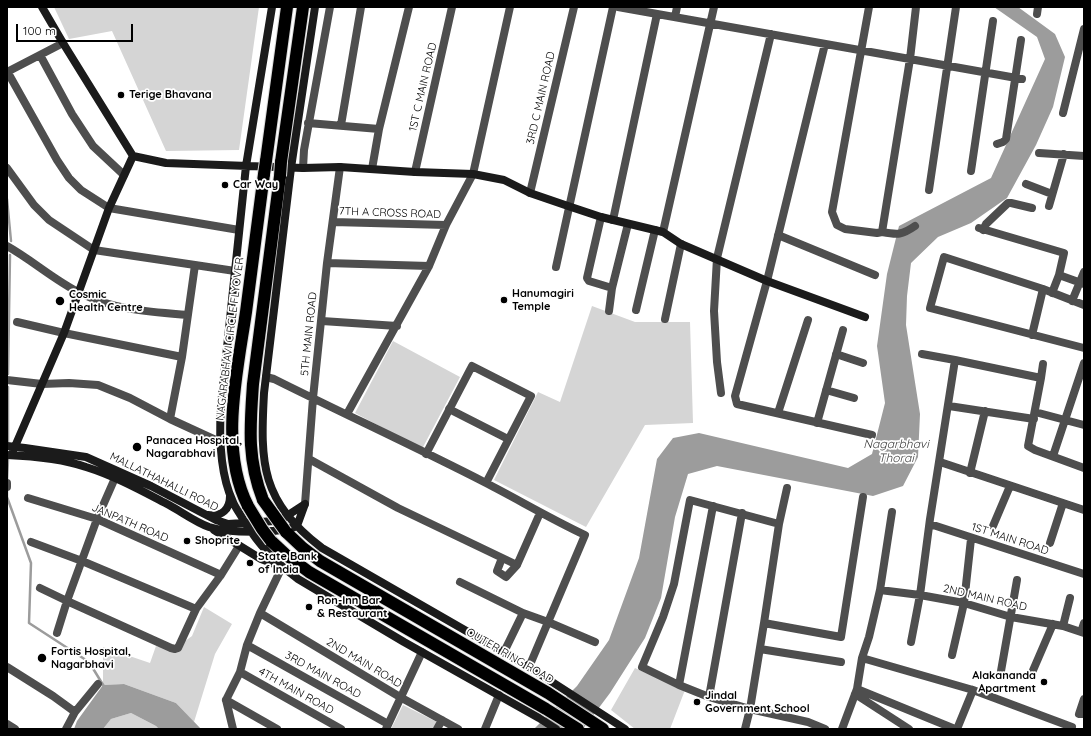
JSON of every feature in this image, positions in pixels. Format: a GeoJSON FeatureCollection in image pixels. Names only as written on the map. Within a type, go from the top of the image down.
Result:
{"type":"FeatureCollection","features":[{"type":"Feature","properties":{"kind":"highway","name":"NAGARABHAVI CIRCLE FLYOVER"},"geometry":{"type":"LineString","coordinates":[[287,7],[236,385],[232,426],[237,474],[244,498],[262,529],[271,541],[284,554],[309,572],[396,622],[543,713]]}},
{"type":"Feature","properties":{"kind":"highway"},"geometry":{"type":"LineString","coordinates":[[286,165],[298,33],[302,7]]}},
{"type":"Feature","properties":{"kind":"highway","name":"OUTER RING ROAD"},"geometry":{"type":"LineString","coordinates":[[286,165],[280,176],[250,415],[250,451],[257,483],[263,500],[286,532],[320,561],[559,700],[601,728]]}},
{"type":"Feature","properties":{"kind":"highway"},"geometry":{"type":"LineString","coordinates":[[543,713],[578,729]]}},
{"type":"Feature","properties":{"kind":"street"},"geometry":{"type":"LineString","coordinates":[[42,7],[133,156],[166,163],[246,166],[286,165],[303,168],[340,167],[473,174],[504,180],[530,193],[601,217],[659,231],[681,244],[717,258],[767,281],[865,317]]}},
{"type":"Feature","properties":{"kind":"street"},"geometry":{"type":"LineString","coordinates":[[272,7],[246,166],[220,405],[220,442],[223,464],[233,503],[250,531],[264,549],[282,567],[298,579],[422,652],[499,695],[543,713],[556,729]]}},
{"type":"Feature","properties":{"kind":"street"},"geometry":{"type":"LineString","coordinates":[[315,7],[286,165],[262,422],[264,462],[273,492],[280,506],[288,516],[322,548],[504,652],[599,711],[625,729]]}},
{"type":"Feature","properties":{"kind":"street"},"geometry":{"type":"LineString","coordinates":[[303,168],[308,123],[330,7]]}},
{"type":"Feature","properties":{"kind":"street"},"geometry":{"type":"LineString","coordinates":[[341,125],[361,7]]}},
{"type":"Feature","properties":{"kind":"street"},"geometry":{"type":"LineString","coordinates":[[372,169],[379,129],[409,7]]}},
{"type":"Feature","properties":{"kind":"street","name":"1ST C MAIN ROAD"},"geometry":{"type":"LineString","coordinates":[[415,172],[452,7]]}},
{"type":"Feature","properties":{"kind":"street"},"geometry":{"type":"LineString","coordinates":[[347,414],[429,266],[446,226],[473,174],[510,7]]}},
{"type":"Feature","properties":{"kind":"street","name":"3RD C MAIN ROAD"},"geometry":{"type":"LineString","coordinates":[[530,193],[574,7]]}},
{"type":"Feature","properties":{"kind":"street"},"geometry":{"type":"LineString","coordinates":[[556,267],[568,206],[613,7]]}},
{"type":"Feature","properties":{"kind":"street"},"geometry":{"type":"LineString","coordinates":[[618,7],[634,8],[657,14],[1019,78]]}},
{"type":"Feature","properties":{"kind":"street"},"geometry":{"type":"LineString","coordinates":[[675,17],[677,7]]}},
{"type":"Feature","properties":{"kind":"street"},"geometry":{"type":"LineString","coordinates":[[636,310],[659,231],[714,7]]}},
{"type":"Feature","properties":{"kind":"street"},"geometry":{"type":"LineString","coordinates":[[869,7],[832,212],[837,225],[845,230],[866,233],[882,232],[899,235],[915,226]]}},
{"type":"Feature","properties":{"kind":"street"},"geometry":{"type":"LineString","coordinates":[[882,232],[910,59],[916,7]]}},
{"type":"Feature","properties":{"kind":"street"},"geometry":{"type":"LineString","coordinates":[[929,190],[956,7]]}},
{"type":"Feature","properties":{"kind":"street"},"geometry":{"type":"LineString","coordinates":[[613,220],[657,14]]}},
{"type":"Feature","properties":{"kind":"street"},"geometry":{"type":"LineString","coordinates":[[971,171],[993,21]]}},
{"type":"Feature","properties":{"kind":"street"},"geometry":{"type":"LineString","coordinates":[[1063,113],[1084,29]]}},
{"type":"Feature","properties":{"kind":"street"},"geometry":{"type":"LineString","coordinates":[[721,393],[717,362],[714,311],[717,258],[771,34]]}},
{"type":"Feature","properties":{"kind":"street"},"geometry":{"type":"LineString","coordinates":[[997,144],[1006,139],[1019,78],[1021,40]]}},
{"type":"Feature","properties":{"kind":"street"},"geometry":{"type":"LineString","coordinates":[[63,43],[7,71],[46,142],[69,178],[81,190],[109,208],[239,230]]}},
{"type":"Feature","properties":{"kind":"street"},"geometry":{"type":"LineString","coordinates":[[825,44],[767,281],[735,396],[737,404],[872,435]]}},
{"type":"Feature","properties":{"kind":"street"},"geometry":{"type":"LineString","coordinates":[[40,55],[72,114],[93,146],[124,175]]}},
{"type":"Feature","properties":{"kind":"street"},"geometry":{"type":"LineString","coordinates":[[308,123],[379,129]]}},
{"type":"Feature","properties":{"kind":"street"},"geometry":{"type":"LineString","coordinates":[[1039,153],[1083,153]]}},
{"type":"Feature","properties":{"kind":"street"},"geometry":{"type":"LineString","coordinates":[[1049,206],[1064,154]]}},
{"type":"Feature","properties":{"kind":"street"},"geometry":{"type":"LineString","coordinates":[[9,455],[11,446],[42,384],[64,333],[109,208],[133,156]]}},
{"type":"Feature","properties":{"kind":"street","name":"5TH MAIN ROAD"},"geometry":{"type":"LineString","coordinates":[[305,504],[313,398],[327,263],[340,167]]}},
{"type":"Feature","properties":{"kind":"street"},"geometry":{"type":"LineString","coordinates":[[7,168],[34,205],[49,220],[94,250],[235,271]]}},
{"type":"Feature","properties":{"kind":"street"},"geometry":{"type":"LineString","coordinates":[[1026,184],[1052,194]]}},
{"type":"Feature","properties":{"kind":"street"},"geometry":{"type":"LineString","coordinates":[[1032,208],[1008,203],[981,229],[1064,253],[1059,275],[1052,293]]}},
{"type":"Feature","properties":{"kind":"street"},"geometry":{"type":"LineString","coordinates":[[601,217],[587,278],[589,281],[612,288]]}},
{"type":"Feature","properties":{"kind":"street","name":"7TH A CROSS ROAD"},"geometry":{"type":"LineString","coordinates":[[333,222],[446,226]]}},
{"type":"Feature","properties":{"kind":"street"},"geometry":{"type":"LineString","coordinates":[[609,311],[612,288],[628,224]]}},
{"type":"Feature","properties":{"kind":"street"},"geometry":{"type":"LineString","coordinates":[[778,235],[875,275]]}},
{"type":"Feature","properties":{"kind":"street"},"geometry":{"type":"LineString","coordinates":[[665,319],[681,244]]}},
{"type":"Feature","properties":{"kind":"street"},"geometry":{"type":"LineString","coordinates":[[7,246],[79,293],[118,307],[188,315]]}},
{"type":"Feature","properties":{"kind":"street"},"geometry":{"type":"LineString","coordinates":[[1084,305],[1042,289],[944,257],[930,308],[1084,348]]}},
{"type":"Feature","properties":{"kind":"street"},"geometry":{"type":"LineString","coordinates":[[327,263],[429,266]]}},
{"type":"Feature","properties":{"kind":"street"},"geometry":{"type":"LineString","coordinates":[[170,419],[182,357],[195,265]]}},
{"type":"Feature","properties":{"kind":"street"},"geometry":{"type":"LineString","coordinates":[[1072,300],[1082,283],[1084,272]]}},
{"type":"Feature","properties":{"kind":"street"},"geometry":{"type":"LineString","coordinates":[[1059,275],[1082,283]]}},
{"type":"Feature","properties":{"kind":"street"},"geometry":{"type":"LineString","coordinates":[[1032,335],[1042,289]]}},
{"type":"Feature","properties":{"kind":"street"},"geometry":{"type":"LineString","coordinates":[[778,413],[808,320]]}},
{"type":"Feature","properties":{"kind":"street"},"geometry":{"type":"LineString","coordinates":[[322,321],[397,326]]}},
{"type":"Feature","properties":{"kind":"street"},"geometry":{"type":"LineString","coordinates":[[17,322],[182,357]]}},
{"type":"Feature","properties":{"kind":"street"},"geometry":{"type":"LineString","coordinates":[[816,423],[843,330]]}},
{"type":"Feature","properties":{"kind":"street"},"geometry":{"type":"LineString","coordinates":[[836,354],[863,363]]}},
{"type":"Feature","properties":{"kind":"street"},"geometry":{"type":"LineString","coordinates":[[922,354],[1041,378]]}},
{"type":"Feature","properties":{"kind":"street"},"geometry":{"type":"LineString","coordinates":[[911,642],[920,595],[955,360]]}},
{"type":"Feature","properties":{"kind":"street"},"geometry":{"type":"LineString","coordinates":[[1043,364],[1035,416],[1028,446],[1084,468]]}},
{"type":"Feature","properties":{"kind":"street"},"geometry":{"type":"LineString","coordinates":[[1053,456],[1084,364]]}},
{"type":"Feature","properties":{"kind":"street"},"geometry":{"type":"LineString","coordinates":[[426,454],[472,366],[531,396],[486,483]]}},
{"type":"Feature","properties":{"kind":"street"},"geometry":{"type":"LineString","coordinates":[[266,377],[274,379],[347,414],[486,483],[540,513],[585,535],[529,667]]}},
{"type":"Feature","properties":{"kind":"street"},"geometry":{"type":"LineString","coordinates":[[7,380],[42,384],[68,383],[98,385],[130,398],[170,419],[220,442]]}},
{"type":"Feature","properties":{"kind":"street"},"geometry":{"type":"LineString","coordinates":[[826,390],[854,398]]}},
{"type":"Feature","properties":{"kind":"street"},"geometry":{"type":"LineString","coordinates":[[948,406],[985,412],[1065,420],[1084,425]]}},
{"type":"Feature","properties":{"kind":"street"},"geometry":{"type":"LineString","coordinates":[[449,409],[508,439]]}},
{"type":"Feature","properties":{"kind":"street"},"geometry":{"type":"LineString","coordinates":[[970,472],[985,412]]}},
{"type":"Feature","properties":{"kind":"street","name":"MALLATHAHALLI ROAD"},"geometry":{"type":"LineString","coordinates":[[11,446],[86,458],[151,486],[222,523],[268,522],[282,519],[305,504]]}},
{"type":"Feature","properties":{"kind":"street","name":"MALLATHAHALLI ROAD"},"geometry":{"type":"LineString","coordinates":[[9,455],[63,461],[85,466],[144,492],[207,526],[222,530],[279,530],[290,529],[297,526]]}},
{"type":"Feature","properties":{"kind":"street"},"geometry":{"type":"LineString","coordinates":[[309,459],[398,508],[516,565]]}},
{"type":"Feature","properties":{"kind":"street"},"geometry":{"type":"LineString","coordinates":[[940,462],[1084,510]]}},
{"type":"Feature","properties":{"kind":"street"},"geometry":{"type":"LineString","coordinates":[[57,633],[97,519],[115,478]]}},
{"type":"Feature","properties":{"kind":"street"},"geometry":{"type":"LineString","coordinates":[[993,526],[1010,486]]}},
{"type":"Feature","properties":{"kind":"street"},"geometry":{"type":"LineString","coordinates":[[745,729],[750,709],[760,649],[779,524],[787,488]]}},
{"type":"Feature","properties":{"kind":"street"},"geometry":{"type":"LineString","coordinates":[[204,514],[214,516],[223,512],[229,504],[229,491]]}},
{"type":"Feature","properties":{"kind":"street"},"geometry":{"type":"LineString","coordinates":[[764,623],[841,637],[863,497]]}},
{"type":"Feature","properties":{"kind":"street","name":"JANPATH ROAD"},"geometry":{"type":"LineString","coordinates":[[28,498],[97,519],[221,575]]}},
{"type":"Feature","properties":{"kind":"street"},"geometry":{"type":"LineString","coordinates":[[779,524],[690,500],[674,584],[663,617],[642,667],[708,697],[750,709],[808,722],[825,729]]}},
{"type":"Feature","properties":{"kind":"street"},"geometry":{"type":"LineString","coordinates":[[1050,543],[1063,503]]}},
{"type":"Feature","properties":{"kind":"street"},"geometry":{"type":"LineString","coordinates":[[297,526],[305,504]]}},
{"type":"Feature","properties":{"kind":"street"},"geometry":{"type":"LineString","coordinates":[[679,685],[713,506]]}},
{"type":"Feature","properties":{"kind":"street"},"geometry":{"type":"LineString","coordinates":[[842,729],[856,691],[862,658],[880,590],[892,512]]}},
{"type":"Feature","properties":{"kind":"street"},"geometry":{"type":"LineString","coordinates":[[502,558],[497,571],[506,577],[516,565],[540,513]]}},
{"type":"Feature","properties":{"kind":"street"},"geometry":{"type":"LineString","coordinates":[[708,697],[742,513]]}},
{"type":"Feature","properties":{"kind":"street","name":"1ST MAIN ROAD"},"geometry":{"type":"LineString","coordinates":[[930,524],[971,539],[1084,574]]}},
{"type":"Feature","properties":{"kind":"street"},"geometry":{"type":"LineString","coordinates":[[207,526],[239,546],[282,567]]}},
{"type":"Feature","properties":{"kind":"street"},"geometry":{"type":"LineString","coordinates":[[952,655],[964,603],[971,539]]}},
{"type":"Feature","properties":{"kind":"street"},"geometry":{"type":"LineString","coordinates":[[31,542],[82,561],[196,609]]}},
{"type":"Feature","properties":{"kind":"street"},"geometry":{"type":"LineString","coordinates":[[40,588],[175,650],[178,648],[196,609],[221,575],[239,546]]}},
{"type":"Feature","properties":{"kind":"street"},"geometry":{"type":"LineString","coordinates":[[233,729],[226,700],[240,672],[247,645],[260,613],[282,567]]}},
{"type":"Feature","properties":{"kind":"street"},"geometry":{"type":"LineString","coordinates":[[1001,671],[1017,580]]}},
{"type":"Feature","properties":{"kind":"street"},"geometry":{"type":"LineString","coordinates":[[460,582],[523,613],[596,642]]}},
{"type":"Feature","properties":{"kind":"street","name":"2ND MAIN ROAD"},"geometry":{"type":"LineString","coordinates":[[880,590],[964,603],[1011,617],[1062,626],[1082,633]]}},
{"type":"Feature","properties":{"kind":"street"},"geometry":{"type":"LineString","coordinates":[[1062,626],[1070,598]]}},
{"type":"Feature","properties":{"kind":"street","name":"2ND MAIN ROAD"},"geometry":{"type":"LineString","coordinates":[[260,613],[400,698],[458,729]]}},
{"type":"Feature","properties":{"kind":"street"},"geometry":{"type":"LineString","coordinates":[[504,652],[523,613]]}},
{"type":"Feature","properties":{"kind":"street"},"geometry":{"type":"LineString","coordinates":[[1031,676],[1053,624]]}},
{"type":"Feature","properties":{"kind":"street"},"geometry":{"type":"LineString","coordinates":[[1082,633],[1084,624]]}},
{"type":"Feature","properties":{"kind":"street","name":"3RD MAIN ROAD"},"geometry":{"type":"LineString","coordinates":[[247,645],[387,726]]}},
{"type":"Feature","properties":{"kind":"street"},"geometry":{"type":"LineString","coordinates":[[760,649],[841,662]]}},
{"type":"Feature","properties":{"kind":"street"},"geometry":{"type":"LineString","coordinates":[[387,726],[422,652]]}},
{"type":"Feature","properties":{"kind":"street"},"geometry":{"type":"LineString","coordinates":[[862,658],[973,690],[1072,728],[1081,714],[1084,699]]}},
{"type":"Feature","properties":{"kind":"street"},"geometry":{"type":"LineString","coordinates":[[7,667],[53,696],[75,712]]}},
{"type":"Feature","properties":{"kind":"street","name":"4TH MAIN ROAD"},"geometry":{"type":"LineString","coordinates":[[240,672],[341,729]]}},
{"type":"Feature","properties":{"kind":"street"},"geometry":{"type":"LineString","coordinates":[[66,729],[75,712],[98,684]]}},
{"type":"Feature","properties":{"kind":"street"},"geometry":{"type":"LineString","coordinates":[[856,691],[956,729],[973,690]]}},
{"type":"Feature","properties":{"kind":"street"},"geometry":{"type":"LineString","coordinates":[[856,691],[909,729]]}},
{"type":"Feature","properties":{"kind":"street"},"geometry":{"type":"LineString","coordinates":[[485,729],[499,695]]}},
{"type":"Feature","properties":{"kind":"street"},"geometry":{"type":"LineString","coordinates":[[226,700],[276,729]]}},
{"type":"Feature","properties":{"kind":"street"},"geometry":{"type":"LineString","coordinates":[[437,729],[442,720]]}},
{"type":"Feature","properties":{"kind":"street"},"geometry":{"type":"LineString","coordinates":[[7,724],[15,729]]}},
{"type":"Feature","properties":{"kind":"shaded area"},"geometry":{"type":"Polygon","coordinates":[[[54,7],[259,7],[239,150],[166,151],[112,31],[69,39],[54,7]]]}},
{"type":"Feature","properties":{"kind":"shaded area"},"geometry":{"type":"Polygon","coordinates":[[[592,306],[635,322],[690,322],[693,423],[645,425],[586,527],[494,480],[538,392],[560,402],[592,306]]]}},
{"type":"Feature","properties":{"kind":"shaded area"},"geometry":{"type":"Polygon","coordinates":[[[393,341],[460,377],[422,449],[355,413],[393,341]]]}},
{"type":"Feature","properties":{"kind":"shaded area"},"geometry":{"type":"Polygon","coordinates":[[[204,607],[232,624],[215,654],[194,722],[176,703],[124,684],[103,685],[103,647],[150,663],[156,646],[173,650],[192,636],[204,607]]]}},
{"type":"Feature","properties":{"kind":"shaded area"},"geometry":{"type":"Polygon","coordinates":[[[635,668],[685,690],[670,729],[635,729],[611,710],[635,668]]]}},
{"type":"Feature","properties":{"kind":"shaded area"},"geometry":{"type":"Polygon","coordinates":[[[403,705],[443,725],[440,729],[391,729],[403,705]]]}},
{"type":"Feature","properties":{"kind":"shaded area"},"geometry":{"type":"Polygon","coordinates":[[[131,713],[159,729],[103,729],[111,719],[131,713]]]}},
{"type":"Feature","properties":{"kind":"water","name":"Nagarbhavi Thorai"},"geometry":{"type":"Polygon","coordinates":[[[994,7],[1018,7],[1055,34],[1065,57],[1053,107],[1036,145],[1007,198],[971,223],[938,237],[911,263],[907,296],[906,325],[920,414],[918,457],[903,486],[873,496],[717,466],[688,474],[675,517],[661,598],[645,638],[610,693],[583,729],[534,729],[577,686],[609,640],[639,558],[657,459],[673,438],[699,433],[848,468],[872,454],[885,403],[877,346],[887,274],[899,226],[991,178],[1045,59],[1037,37],[994,7]]]}},
{"type":"Feature","properties":{"kind":"water"},"geometry":{"type":"Polygon","coordinates":[[[124,684],[176,703],[201,729],[159,729],[131,713],[111,719],[103,729],[74,729],[77,721],[103,685],[124,684]]]}},
{"type":"Feature","properties":{"kind":"waterway"},"geometry":{"type":"LineString","coordinates":[[7,199],[11,241]]}},
{"type":"Feature","properties":{"kind":"waterway"},"geometry":{"type":"LineString","coordinates":[[8,374],[10,255]]}},
{"type":"Feature","properties":{"kind":"waterway"},"geometry":{"type":"LineString","coordinates":[[8,387],[8,442]]}},
{"type":"Feature","properties":{"kind":"waterway"},"geometry":{"type":"LineString","coordinates":[[7,481],[8,460]]}},
{"type":"Feature","properties":{"kind":"waterway"},"geometry":{"type":"LineString","coordinates":[[7,488],[7,497],[31,563],[29,623],[89,662],[105,688]]}},
{"type":"Feature","properties":{"kind":"place","name":"Terige Bhavana"},"geometry":{"type":"Point","coordinates":[121,95]}},
{"type":"Feature","properties":{"kind":"place","name":"Car Way"},"geometry":{"type":"Point","coordinates":[225,185]}},
{"type":"Feature","properties":{"kind":"place","name":"Hanumagiri Temple"},"geometry":{"type":"Point","coordinates":[504,300]}},
{"type":"Feature","properties":{"kind":"place","name":"Cosmic Health Centre"},"geometry":{"type":"Point","coordinates":[60,301]}},
{"type":"Feature","properties":{"kind":"place","name":"Panacea Hospital, Nagarabhavi"},"geometry":{"type":"Point","coordinates":[137,447]}},
{"type":"Feature","properties":{"kind":"place","name":"Shoprite"},"geometry":{"type":"Point","coordinates":[187,541]}},
{"type":"Feature","properties":{"kind":"place","name":"State Bank of India"},"geometry":{"type":"Point","coordinates":[250,563]}},
{"type":"Feature","properties":{"kind":"place","name":"Ron-Inn Bar & Restaurant"},"geometry":{"type":"Point","coordinates":[309,607]}},
{"type":"Feature","properties":{"kind":"place","name":"Fortis Hospital, Nagarbhavi"},"geometry":{"type":"Point","coordinates":[42,658]}},
{"type":"Feature","properties":{"kind":"place","name":"Alakananda Apartment"},"geometry":{"type":"Point","coordinates":[1044,682]}},
{"type":"Feature","properties":{"kind":"place","name":"Jindal Government School"},"geometry":{"type":"Point","coordinates":[697,702]}}]}
